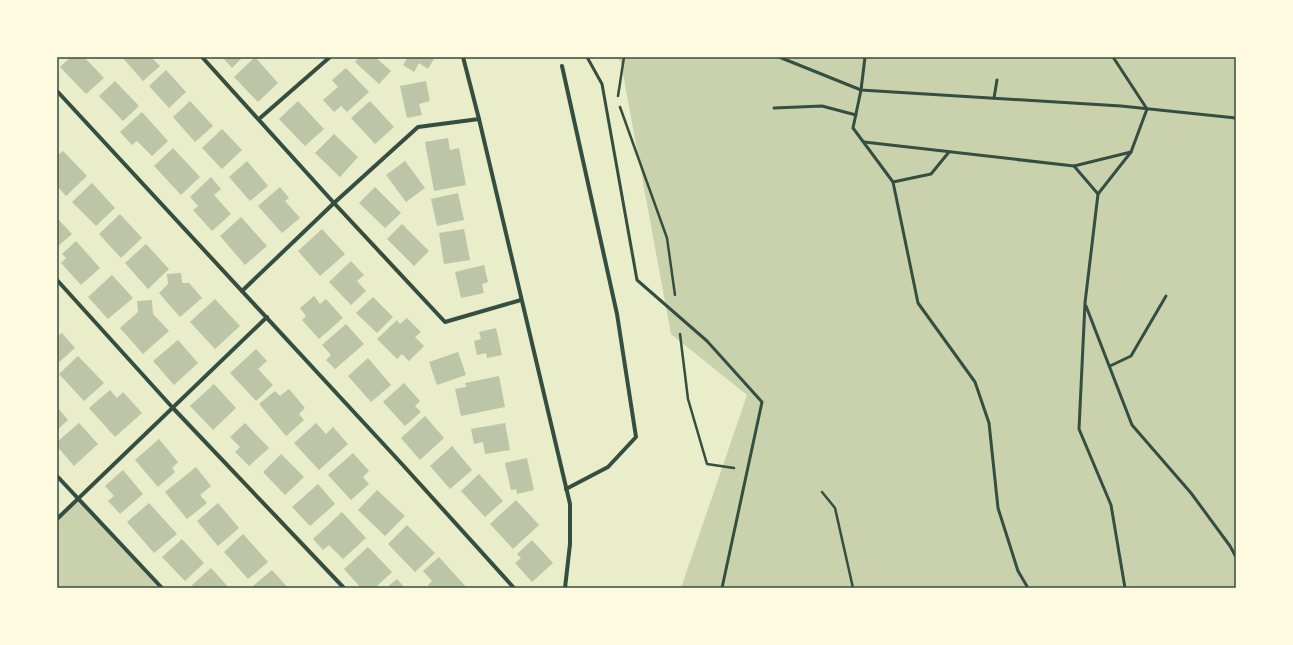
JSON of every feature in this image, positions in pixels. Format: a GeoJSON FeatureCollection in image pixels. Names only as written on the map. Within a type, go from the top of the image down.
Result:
{"type":"FeatureCollection","features":[{"type":"Feature","properties":{"kind":"street"},"geometry":{"type":"LineString","coordinates":[[202,57],[334,203],[445,322],[521,300]]}},
{"type":"Feature","properties":{"kind":"street"},"geometry":{"type":"LineString","coordinates":[[259,119],[330,57]]}},
{"type":"Feature","properties":{"kind":"street"},"geometry":{"type":"LineString","coordinates":[[463,57],[570,504],[570,544],[565,588]]}},
{"type":"Feature","properties":{"kind":"street"},"geometry":{"type":"LineString","coordinates":[[562,66],[617,314],[636,437],[608,467],[566,489]]}},
{"type":"Feature","properties":{"kind":"street"},"geometry":{"type":"LineString","coordinates":[[57,91],[396,457],[514,588]]}},
{"type":"Feature","properties":{"kind":"street"},"geometry":{"type":"LineString","coordinates":[[242,290],[334,203],[418,128],[479,119]]}},
{"type":"Feature","properties":{"kind":"street"},"geometry":{"type":"LineString","coordinates":[[57,280],[172,407],[344,588]]}},
{"type":"Feature","properties":{"kind":"street"},"geometry":{"type":"LineString","coordinates":[[57,520],[172,407],[267,317]]}},
{"type":"Feature","properties":{"kind":"street"},"geometry":{"type":"LineString","coordinates":[[57,476],[162,588]]}},
{"type":"Feature","properties":{"kind":"lane"},"geometry":{"type":"LineString","coordinates":[[588,57],[602,84],[637,280],[708,341],[762,402],[722,588]]}},
{"type":"Feature","properties":{"kind":"lane"},"geometry":{"type":"LineString","coordinates":[[779,57],[861,90],[1121,106],[1236,118]]}},
{"type":"Feature","properties":{"kind":"lane"},"geometry":{"type":"LineString","coordinates":[[865,57],[861,90],[853,128],[894,182],[918,303],[975,382],[989,423],[998,508],[1018,571],[1028,588]]}},
{"type":"Feature","properties":{"kind":"lane"},"geometry":{"type":"LineString","coordinates":[[1113,57],[1147,109]]}},
{"type":"Feature","properties":{"kind":"lane"},"geometry":{"type":"LineString","coordinates":[[994,98],[997,80]]}},
{"type":"Feature","properties":{"kind":"lane"},"geometry":{"type":"LineString","coordinates":[[774,108],[822,106],[856,115]]}},
{"type":"Feature","properties":{"kind":"lane"},"geometry":{"type":"LineString","coordinates":[[1125,588],[1111,504],[1079,429],[1085,303],[1098,194],[1131,152],[1147,109]]}},
{"type":"Feature","properties":{"kind":"lane"},"geometry":{"type":"LineString","coordinates":[[864,142],[1074,166],[1131,152]]}},
{"type":"Feature","properties":{"kind":"lane"},"geometry":{"type":"LineString","coordinates":[[894,182],[931,174],[949,152]]}},
{"type":"Feature","properties":{"kind":"lane"},"geometry":{"type":"LineString","coordinates":[[1074,166],[1098,194]]}},
{"type":"Feature","properties":{"kind":"lane"},"geometry":{"type":"LineString","coordinates":[[1110,366],[1131,356],[1166,296]]}},
{"type":"Feature","properties":{"kind":"lane"},"geometry":{"type":"LineString","coordinates":[[1085,303],[1132,425],[1191,494],[1230,546],[1236,557]]}},
{"type":"Feature","properties":{"kind":"path"},"geometry":{"type":"LineString","coordinates":[[618,99],[624,57]]}},
{"type":"Feature","properties":{"kind":"path"},"geometry":{"type":"LineString","coordinates":[[620,107],[667,238],[688,399],[707,464],[747,470]]}},
{"type":"Feature","properties":{"kind":"path"},"geometry":{"type":"LineString","coordinates":[[822,492],[835,508],[853,588]]}},
{"type":"Feature","properties":{"kind":"green space"},"geometry":{"type":"Polygon","coordinates":[[[618,57],[1236,57],[1236,588],[681,588],[747,395],[671,334],[621,63],[618,57]]]}},
{"type":"Feature","properties":{"kind":"green space"},"geometry":{"type":"Polygon","coordinates":[[[79,499],[162,588],[57,588],[57,519],[79,499]]]}},
{"type":"Feature","properties":{"kind":"building"},"geometry":{"type":"Polygon","coordinates":[[[71,57],[84,57],[104,78],[86,94],[60,67],[71,57]]]}},
{"type":"Feature","properties":{"kind":"building"},"geometry":{"type":"Polygon","coordinates":[[[122,57],[151,57],[160,66],[143,81],[122,57]]]}},
{"type":"Feature","properties":{"kind":"building"},"geometry":{"type":"Polygon","coordinates":[[[222,57],[243,57],[232,68],[222,57]]]}},
{"type":"Feature","properties":{"kind":"building"},"geometry":{"type":"Polygon","coordinates":[[[255,57],[278,83],[258,102],[234,77],[255,57]]]}},
{"type":"Feature","properties":{"kind":"building"},"geometry":{"type":"Polygon","coordinates":[[[359,57],[375,57],[391,71],[379,84],[355,62],[359,57]]]}},
{"type":"Feature","properties":{"kind":"building"},"geometry":{"type":"Polygon","coordinates":[[[408,57],[435,57],[428,69],[419,63],[414,72],[403,65],[408,57]]]}},
{"type":"Feature","properties":{"kind":"building"},"geometry":{"type":"Polygon","coordinates":[[[346,68],[369,92],[347,112],[341,106],[334,112],[323,100],[338,87],[332,80],[346,68]]]}},
{"type":"Feature","properties":{"kind":"building"},"geometry":{"type":"Polygon","coordinates":[[[166,70],[186,92],[169,108],[149,86],[166,70]]]}},
{"type":"Feature","properties":{"kind":"building"},"geometry":{"type":"Polygon","coordinates":[[[115,81],[139,106],[123,121],[99,96],[115,81]]]}},
{"type":"Feature","properties":{"kind":"building"},"geometry":{"type":"Polygon","coordinates":[[[426,81],[430,101],[419,104],[422,115],[407,118],[400,86],[426,81]]]}},
{"type":"Feature","properties":{"kind":"building"},"geometry":{"type":"Polygon","coordinates":[[[190,101],[213,126],[195,142],[173,117],[190,101]]]}},
{"type":"Feature","properties":{"kind":"building"},"geometry":{"type":"Polygon","coordinates":[[[298,101],[324,129],[305,146],[279,119],[298,101]]]}},
{"type":"Feature","properties":{"kind":"building"},"geometry":{"type":"Polygon","coordinates":[[[370,101],[394,127],[375,144],[351,118],[370,101]]]}},
{"type":"Feature","properties":{"kind":"building"},"geometry":{"type":"Polygon","coordinates":[[[142,112],[168,141],[152,156],[137,141],[132,145],[120,132],[142,112]]]}},
{"type":"Feature","properties":{"kind":"building"},"geometry":{"type":"Polygon","coordinates":[[[222,129],[242,150],[222,169],[202,148],[222,129]]]}},
{"type":"Feature","properties":{"kind":"building"},"geometry":{"type":"Polygon","coordinates":[[[334,134],[358,157],[340,177],[315,153],[334,134]]]}},
{"type":"Feature","properties":{"kind":"building"},"geometry":{"type":"Polygon","coordinates":[[[448,138],[450,150],[459,148],[466,185],[434,191],[425,142],[448,138]]]}},
{"type":"Feature","properties":{"kind":"building"},"geometry":{"type":"Polygon","coordinates":[[[173,148],[200,177],[181,195],[154,166],[173,148]]]}},
{"type":"Feature","properties":{"kind":"building"},"geometry":{"type":"Polygon","coordinates":[[[63,151],[87,176],[66,196],[57,186],[57,156],[63,151]]]}},
{"type":"Feature","properties":{"kind":"building"},"geometry":{"type":"Polygon","coordinates":[[[247,161],[268,186],[250,201],[229,177],[247,161]]]}},
{"type":"Feature","properties":{"kind":"building"},"geometry":{"type":"Polygon","coordinates":[[[405,161],[425,188],[406,202],[386,175],[405,161]]]}},
{"type":"Feature","properties":{"kind":"building"},"geometry":{"type":"Polygon","coordinates":[[[211,177],[221,189],[214,195],[231,214],[212,231],[193,210],[198,206],[190,197],[211,177]]]}},
{"type":"Feature","properties":{"kind":"building"},"geometry":{"type":"Polygon","coordinates":[[[92,183],[115,208],[96,226],[72,202],[92,183]]]}},
{"type":"Feature","properties":{"kind":"building"},"geometry":{"type":"Polygon","coordinates":[[[280,187],[289,198],[285,201],[300,218],[282,233],[258,206],[280,187]]]}},
{"type":"Feature","properties":{"kind":"building"},"geometry":{"type":"Polygon","coordinates":[[[375,187],[401,213],[385,228],[359,203],[375,187]]]}},
{"type":"Feature","properties":{"kind":"building"},"geometry":{"type":"Polygon","coordinates":[[[458,193],[464,220],[437,226],[431,199],[458,193]]]}},
{"type":"Feature","properties":{"kind":"building"},"geometry":{"type":"Polygon","coordinates":[[[120,214],[142,238],[121,258],[99,234],[120,214]]]}},
{"type":"Feature","properties":{"kind":"building"},"geometry":{"type":"Polygon","coordinates":[[[241,217],[267,246],[245,265],[220,236],[241,217]]]}},
{"type":"Feature","properties":{"kind":"building"},"geometry":{"type":"Polygon","coordinates":[[[57,218],[72,234],[57,247],[57,218]]]}},
{"type":"Feature","properties":{"kind":"building"},"geometry":{"type":"Polygon","coordinates":[[[402,224],[429,251],[414,266],[387,239],[402,224]]]}},
{"type":"Feature","properties":{"kind":"building"},"geometry":{"type":"Polygon","coordinates":[[[322,229],[345,254],[320,276],[298,251],[322,229]]]}},
{"type":"Feature","properties":{"kind":"building"},"geometry":{"type":"Polygon","coordinates":[[[464,229],[470,260],[444,264],[439,233],[464,229]]]}},
{"type":"Feature","properties":{"kind":"building"},"geometry":{"type":"Polygon","coordinates":[[[76,241],[100,268],[81,285],[61,263],[66,258],[62,254],[76,241]]]}},
{"type":"Feature","properties":{"kind":"building"},"geometry":{"type":"Polygon","coordinates":[[[146,244],[169,269],[148,289],[125,263],[146,244]]]}},
{"type":"Feature","properties":{"kind":"building"},"geometry":{"type":"Polygon","coordinates":[[[351,261],[364,275],[357,281],[366,291],[351,305],[329,282],[351,261]]]}},
{"type":"Feature","properties":{"kind":"building"},"geometry":{"type":"Polygon","coordinates":[[[484,265],[488,282],[482,284],[484,293],[461,298],[455,272],[484,265]]]}},
{"type":"Feature","properties":{"kind":"building"},"geometry":{"type":"Polygon","coordinates":[[[181,273],[182,283],[189,283],[202,298],[180,317],[159,293],[168,284],[167,274],[181,273]]]}},
{"type":"Feature","properties":{"kind":"building"},"geometry":{"type":"Polygon","coordinates":[[[112,275],[133,298],[108,319],[88,297],[112,275]]]}},
{"type":"Feature","properties":{"kind":"building"},"geometry":{"type":"Polygon","coordinates":[[[314,296],[320,304],[326,299],[343,318],[319,339],[302,320],[306,316],[300,308],[314,296]]]}},
{"type":"Feature","properties":{"kind":"building"},"geometry":{"type":"Polygon","coordinates":[[[373,297],[393,317],[377,333],[356,313],[373,297]]]}},
{"type":"Feature","properties":{"kind":"building"},"geometry":{"type":"Polygon","coordinates":[[[215,299],[240,326],[215,349],[190,322],[215,299]]]}},
{"type":"Feature","properties":{"kind":"building"},"geometry":{"type":"Polygon","coordinates":[[[152,300],[153,314],[169,331],[143,354],[120,328],[138,312],[137,301],[152,300]]]}},
{"type":"Feature","properties":{"kind":"building"},"geometry":{"type":"Polygon","coordinates":[[[407,318],[421,332],[415,337],[424,346],[409,361],[402,354],[397,359],[377,339],[397,320],[400,324],[407,318]]]}},
{"type":"Feature","properties":{"kind":"building"},"geometry":{"type":"Polygon","coordinates":[[[346,324],[364,344],[335,369],[326,360],[331,355],[322,345],[346,324]]]}},
{"type":"Feature","properties":{"kind":"building"},"geometry":{"type":"Polygon","coordinates":[[[496,328],[502,355],[487,358],[486,353],[477,355],[474,341],[481,339],[479,332],[496,328]]]}},
{"type":"Feature","properties":{"kind":"building"},"geometry":{"type":"Polygon","coordinates":[[[62,333],[75,348],[57,364],[57,336],[62,333]]]}},
{"type":"Feature","properties":{"kind":"building"},"geometry":{"type":"Polygon","coordinates":[[[178,340],[198,363],[174,385],[153,361],[178,340]]]}},
{"type":"Feature","properties":{"kind":"building"},"geometry":{"type":"Polygon","coordinates":[[[256,349],[267,361],[258,369],[273,385],[256,401],[230,373],[256,349]]]}},
{"type":"Feature","properties":{"kind":"building"},"geometry":{"type":"Polygon","coordinates":[[[458,352],[466,375],[437,385],[429,362],[458,352]]]}},
{"type":"Feature","properties":{"kind":"building"},"geometry":{"type":"Polygon","coordinates":[[[78,356],[104,383],[84,401],[59,374],[78,356]]]}},
{"type":"Feature","properties":{"kind":"building"},"geometry":{"type":"Polygon","coordinates":[[[368,358],[391,385],[371,402],[348,376],[368,358]]]}},
{"type":"Feature","properties":{"kind":"building"},"geometry":{"type":"Polygon","coordinates":[[[499,376],[505,407],[461,416],[455,389],[466,387],[465,383],[499,376]]]}},
{"type":"Feature","properties":{"kind":"building"},"geometry":{"type":"Polygon","coordinates":[[[404,383],[420,401],[415,406],[421,412],[405,426],[383,402],[404,383]]]}},
{"type":"Feature","properties":{"kind":"building"},"geometry":{"type":"Polygon","coordinates":[[[214,384],[236,408],[213,430],[190,406],[214,384]]]}},
{"type":"Feature","properties":{"kind":"building"},"geometry":{"type":"Polygon","coordinates":[[[289,389],[305,408],[299,414],[304,420],[286,436],[259,404],[275,391],[280,396],[289,389]]]}},
{"type":"Feature","properties":{"kind":"building"},"geometry":{"type":"Polygon","coordinates":[[[110,390],[117,398],[123,392],[142,413],[115,437],[89,408],[110,390]]]}},
{"type":"Feature","properties":{"kind":"building"},"geometry":{"type":"Polygon","coordinates":[[[57,407],[68,420],[57,430],[57,407]]]}},
{"type":"Feature","properties":{"kind":"building"},"geometry":{"type":"Polygon","coordinates":[[[425,416],[444,438],[420,460],[401,438],[425,416]]]}},
{"type":"Feature","properties":{"kind":"building"},"geometry":{"type":"Polygon","coordinates":[[[79,423],[98,444],[74,466],[57,446],[57,442],[79,423]]]}},
{"type":"Feature","properties":{"kind":"building"},"geometry":{"type":"Polygon","coordinates":[[[245,423],[269,448],[249,466],[235,452],[240,447],[230,437],[245,423]]]}},
{"type":"Feature","properties":{"kind":"building"},"geometry":{"type":"Polygon","coordinates":[[[316,423],[326,434],[333,427],[348,444],[319,470],[294,443],[316,423]]]}},
{"type":"Feature","properties":{"kind":"building"},"geometry":{"type":"Polygon","coordinates":[[[505,423],[510,450],[485,454],[483,442],[474,444],[471,429],[505,423]]]}},
{"type":"Feature","properties":{"kind":"building"},"geometry":{"type":"Polygon","coordinates":[[[159,439],[178,462],[172,468],[175,472],[158,487],[135,460],[159,439]]]}},
{"type":"Feature","properties":{"kind":"building"},"geometry":{"type":"Polygon","coordinates":[[[452,446],[472,470],[450,489],[430,466],[452,446]]]}},
{"type":"Feature","properties":{"kind":"building"},"geometry":{"type":"Polygon","coordinates":[[[353,453],[369,471],[363,477],[369,484],[351,500],[328,475],[353,453]]]}},
{"type":"Feature","properties":{"kind":"building"},"geometry":{"type":"Polygon","coordinates":[[[281,454],[304,477],[285,495],[263,472],[281,454]]]}},
{"type":"Feature","properties":{"kind":"building"},"geometry":{"type":"Polygon","coordinates":[[[527,458],[534,490],[517,494],[516,489],[511,490],[505,463],[527,458]]]}},
{"type":"Feature","properties":{"kind":"building"},"geometry":{"type":"Polygon","coordinates":[[[196,467],[211,486],[200,495],[207,503],[187,519],[165,492],[196,467]]]}},
{"type":"Feature","properties":{"kind":"building"},"geometry":{"type":"Polygon","coordinates":[[[123,470],[143,494],[120,514],[108,501],[114,496],[105,486],[123,470]]]}},
{"type":"Feature","properties":{"kind":"building"},"geometry":{"type":"Polygon","coordinates":[[[479,474],[503,501],[485,517],[461,491],[479,474]]]}},
{"type":"Feature","properties":{"kind":"building"},"geometry":{"type":"Polygon","coordinates":[[[318,484],[335,504],[310,526],[292,507],[318,484]]]}},
{"type":"Feature","properties":{"kind":"building"},"geometry":{"type":"Polygon","coordinates":[[[377,490],[405,516],[385,536],[358,510],[377,490]]]}},
{"type":"Feature","properties":{"kind":"building"},"geometry":{"type":"Polygon","coordinates":[[[516,500],[539,525],[513,549],[490,524],[516,500]]]}},
{"type":"Feature","properties":{"kind":"building"},"geometry":{"type":"Polygon","coordinates":[[[149,503],[177,534],[154,553],[127,522],[149,503]]]}},
{"type":"Feature","properties":{"kind":"building"},"geometry":{"type":"Polygon","coordinates":[[[218,503],[239,528],[218,546],[197,521],[218,503]]]}},
{"type":"Feature","properties":{"kind":"building"},"geometry":{"type":"Polygon","coordinates":[[[342,512],[366,538],[343,559],[329,545],[323,550],[313,539],[342,512]]]}},
{"type":"Feature","properties":{"kind":"building"},"geometry":{"type":"Polygon","coordinates":[[[407,525],[435,553],[415,572],[388,544],[407,525]]]}},
{"type":"Feature","properties":{"kind":"building"},"geometry":{"type":"Polygon","coordinates":[[[243,534],[268,562],[248,579],[224,552],[243,534]]]}},
{"type":"Feature","properties":{"kind":"building"},"geometry":{"type":"Polygon","coordinates":[[[182,539],[204,563],[185,581],[162,557],[182,539]]]}},
{"type":"Feature","properties":{"kind":"building"},"geometry":{"type":"Polygon","coordinates":[[[532,540],[553,563],[532,582],[515,563],[521,558],[517,554],[532,540]]]}},
{"type":"Feature","properties":{"kind":"building"},"geometry":{"type":"Polygon","coordinates":[[[368,547],[392,572],[375,588],[361,588],[344,569],[368,547]]]}},
{"type":"Feature","properties":{"kind":"building"},"geometry":{"type":"Polygon","coordinates":[[[439,557],[467,588],[431,588],[428,585],[432,581],[423,571],[439,557]]]}},
{"type":"Feature","properties":{"kind":"building"},"geometry":{"type":"Polygon","coordinates":[[[211,568],[229,588],[189,588],[211,568]]]}},
{"type":"Feature","properties":{"kind":"building"},"geometry":{"type":"Polygon","coordinates":[[[272,570],[288,588],[255,588],[253,586],[272,570]]]}},
{"type":"Feature","properties":{"kind":"building"},"geometry":{"type":"Polygon","coordinates":[[[397,579],[405,588],[386,588],[397,579]]]}}]}
